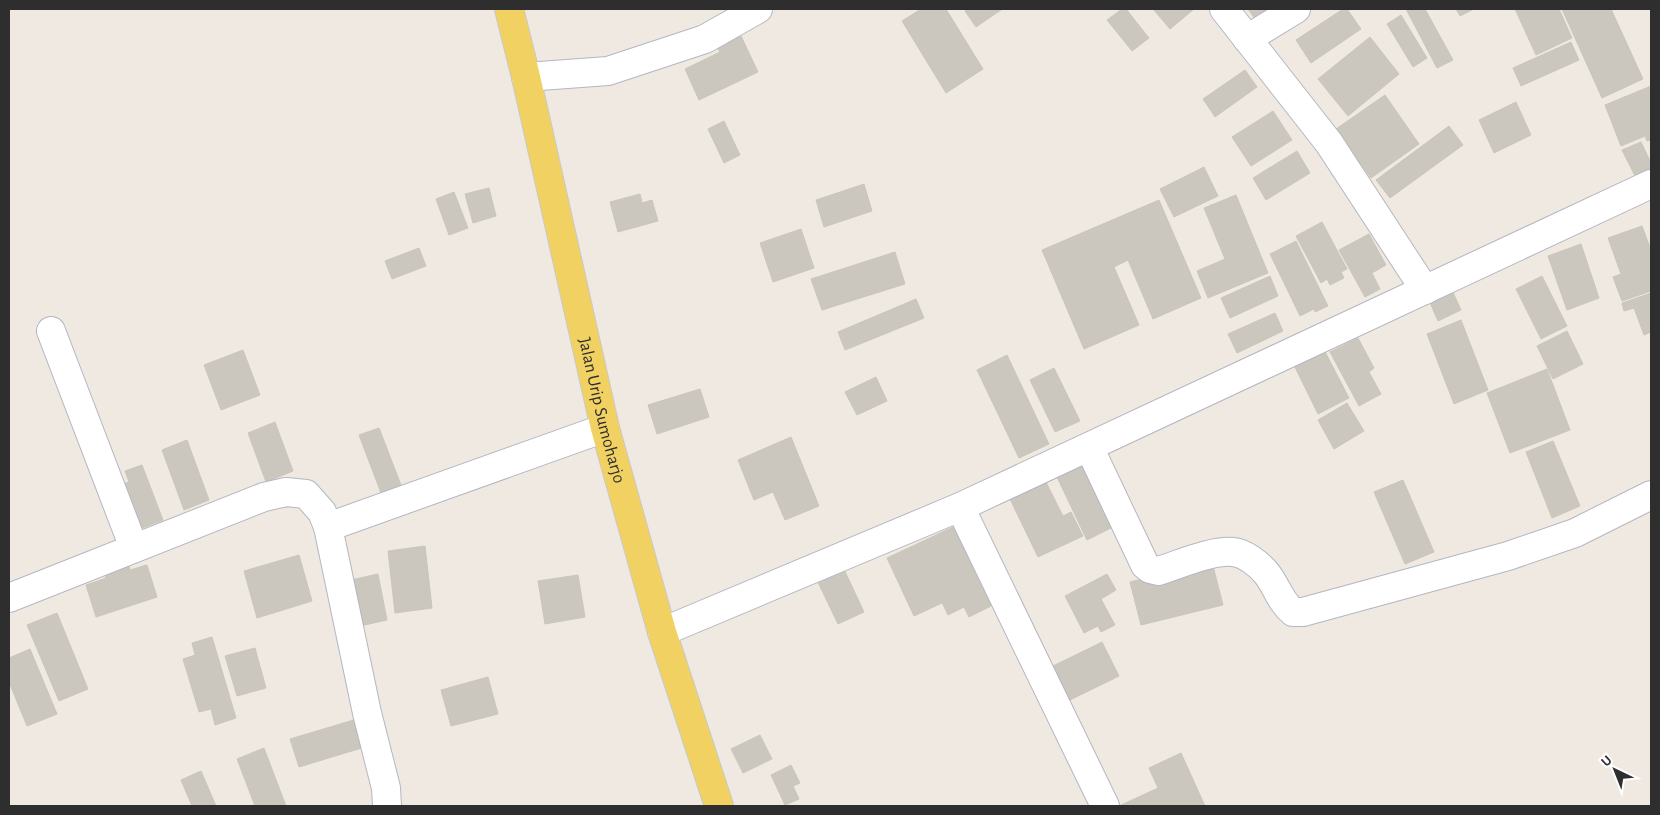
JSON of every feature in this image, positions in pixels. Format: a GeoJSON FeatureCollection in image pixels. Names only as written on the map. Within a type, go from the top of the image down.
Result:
{"type":"FeatureCollection","features":[{"type":"Feature","properties":{"kind":"main road","name":"Jalan Urip Sumoharjo"},"geometry":{"type":"LineString","coordinates":[[508,9],[526,77],[605,428],[662,632],[719,806]]}},
{"type":"Feature","properties":{"kind":"street"},"geometry":{"type":"LineString","coordinates":[[526,77],[608,71],[705,39],[758,9]]}},
{"type":"Feature","properties":{"kind":"street"},"geometry":{"type":"LineString","coordinates":[[1224,9],[1330,143],[1425,290]]}},
{"type":"Feature","properties":{"kind":"street"},"geometry":{"type":"LineString","coordinates":[[1247,39],[1296,9]]}},
{"type":"Feature","properties":{"kind":"street"},"geometry":{"type":"LineString","coordinates":[[662,632],[960,507],[1651,184]]}},
{"type":"Feature","properties":{"kind":"street"},"geometry":{"type":"LineString","coordinates":[[51,331],[134,548]]}},
{"type":"Feature","properties":{"kind":"street"},"geometry":{"type":"LineString","coordinates":[[328,527],[605,428]]}},
{"type":"Feature","properties":{"kind":"street"},"geometry":{"type":"LineString","coordinates":[[1089,447],[1145,564],[1150,569],[1158,571],[1210,556],[1231,552],[1239,553],[1252,560],[1268,574],[1282,604],[1292,612],[1303,612],[1508,556],[1574,533],[1651,495]]}},
{"type":"Feature","properties":{"kind":"street"},"geometry":{"type":"LineString","coordinates":[[9,598],[264,496],[286,492],[306,494],[322,512],[328,527],[367,713],[386,788],[387,806]]}},
{"type":"Feature","properties":{"kind":"street"},"geometry":{"type":"LineString","coordinates":[[960,507],[1105,806]]}},
{"type":"Feature","properties":{"kind":"building"},"geometry":{"type":"Polygon","coordinates":[[[921,9],[946,9],[983,69],[946,93],[902,21],[921,9]]]}},
{"type":"Feature","properties":{"kind":"building"},"geometry":{"type":"Polygon","coordinates":[[[968,9],[1001,10],[976,27],[965,11],[968,9]]]}},
{"type":"Feature","properties":{"kind":"building"},"geometry":{"type":"Polygon","coordinates":[[[1122,9],[1126,9],[1149,38],[1132,51],[1107,20],[1122,9]]]}},
{"type":"Feature","properties":{"kind":"building"},"geometry":{"type":"Polygon","coordinates":[[[1153,9],[1194,9],[1170,29],[1153,9]]]}},
{"type":"Feature","properties":{"kind":"building"},"geometry":{"type":"Polygon","coordinates":[[[1248,9],[1271,9],[1255,19],[1248,9]]]}},
{"type":"Feature","properties":{"kind":"building"},"geometry":{"type":"Polygon","coordinates":[[[1343,9],[1347,9],[1361,29],[1311,63],[1296,40],[1343,9]]]}},
{"type":"Feature","properties":{"kind":"building"},"geometry":{"type":"Polygon","coordinates":[[[1406,9],[1425,9],[1453,60],[1437,68],[1406,9]]]}},
{"type":"Feature","properties":{"kind":"building"},"geometry":{"type":"Polygon","coordinates":[[[1456,9],[1474,9],[1460,16],[1456,9]]]}},
{"type":"Feature","properties":{"kind":"building"},"geometry":{"type":"Polygon","coordinates":[[[1515,9],[1559,9],[1572,38],[1536,55],[1515,9]]]}},
{"type":"Feature","properties":{"kind":"building"},"geometry":{"type":"Polygon","coordinates":[[[1562,9],[1611,9],[1643,79],[1602,98],[1562,9]]]}},
{"type":"Feature","properties":{"kind":"building"},"geometry":{"type":"Polygon","coordinates":[[[1401,15],[1427,58],[1413,67],[1387,24],[1401,15]]]}},
{"type":"Feature","properties":{"kind":"building"},"geometry":{"type":"Polygon","coordinates":[[[741,36],[758,72],[699,100],[685,69],[720,52],[717,47],[741,36]]]}},
{"type":"Feature","properties":{"kind":"building"},"geometry":{"type":"Polygon","coordinates":[[[1370,37],[1399,74],[1348,116],[1318,79],[1370,37]]]}},
{"type":"Feature","properties":{"kind":"building"},"geometry":{"type":"Polygon","coordinates":[[[1571,42],[1579,60],[1521,86],[1513,68],[1571,42]]]}},
{"type":"Feature","properties":{"kind":"building"},"geometry":{"type":"Polygon","coordinates":[[[1245,70],[1257,87],[1215,117],[1203,99],[1245,70]]]}},
{"type":"Feature","properties":{"kind":"building"},"geometry":{"type":"Polygon","coordinates":[[[1651,86],[1651,140],[1647,141],[1645,136],[1621,146],[1605,105],[1651,86]]]}},
{"type":"Feature","properties":{"kind":"building"},"geometry":{"type":"Polygon","coordinates":[[[1385,95],[1419,144],[1371,178],[1357,159],[1351,164],[1337,144],[1344,140],[1336,129],[1385,95]]]}},
{"type":"Feature","properties":{"kind":"building"},"geometry":{"type":"Polygon","coordinates":[[[1516,102],[1531,135],[1494,153],[1479,120],[1516,102]]]}},
{"type":"Feature","properties":{"kind":"building"},"geometry":{"type":"Polygon","coordinates":[[[1273,111],[1292,140],[1251,166],[1232,137],[1273,111]]]}},
{"type":"Feature","properties":{"kind":"building"},"geometry":{"type":"Polygon","coordinates":[[[724,121],[740,155],[724,163],[708,129],[724,121]]]}},
{"type":"Feature","properties":{"kind":"building"},"geometry":{"type":"Polygon","coordinates":[[[1449,126],[1463,145],[1390,198],[1376,180],[1449,126]]]}},
{"type":"Feature","properties":{"kind":"building"},"geometry":{"type":"Polygon","coordinates":[[[1641,142],[1651,163],[1651,171],[1636,178],[1622,150],[1641,142]]]}},
{"type":"Feature","properties":{"kind":"building"},"geometry":{"type":"Polygon","coordinates":[[[1297,151],[1310,173],[1266,200],[1253,178],[1297,151]]]}},
{"type":"Feature","properties":{"kind":"building"},"geometry":{"type":"Polygon","coordinates":[[[1204,167],[1218,196],[1174,217],[1160,189],[1204,167]]]}},
{"type":"Feature","properties":{"kind":"building"},"geometry":{"type":"Polygon","coordinates":[[[864,184],[872,211],[824,227],[816,200],[864,184]]]}},
{"type":"Feature","properties":{"kind":"building"},"geometry":{"type":"Polygon","coordinates":[[[489,188],[496,216],[473,223],[465,194],[489,188]]]}},
{"type":"Feature","properties":{"kind":"building"},"geometry":{"type":"Polygon","coordinates":[[[454,192],[468,228],[449,235],[436,199],[454,192]]]}},
{"type":"Feature","properties":{"kind":"building"},"geometry":{"type":"Polygon","coordinates":[[[640,194],[642,203],[652,200],[658,221],[618,232],[610,202],[640,194]]]}},
{"type":"Feature","properties":{"kind":"building"},"geometry":{"type":"Polygon","coordinates":[[[1236,195],[1268,273],[1208,298],[1197,271],[1225,259],[1204,208],[1236,195]]]}},
{"type":"Feature","properties":{"kind":"building"},"geometry":{"type":"Polygon","coordinates":[[[1159,200],[1201,298],[1153,319],[1128,260],[1114,267],[1139,325],[1084,349],[1042,250],[1159,200]]]}},
{"type":"Feature","properties":{"kind":"building"},"geometry":{"type":"Polygon","coordinates":[[[1322,222],[1347,269],[1341,272],[1344,278],[1330,285],[1327,279],[1321,283],[1296,236],[1322,222]]]}},
{"type":"Feature","properties":{"kind":"building"},"geometry":{"type":"Polygon","coordinates":[[[1642,226],[1651,250],[1651,291],[1622,301],[1613,277],[1621,274],[1608,238],[1642,226]]]}},
{"type":"Feature","properties":{"kind":"building"},"geometry":{"type":"Polygon","coordinates":[[[801,229],[814,268],[773,282],[760,243],[801,229]]]}},
{"type":"Feature","properties":{"kind":"building"},"geometry":{"type":"Polygon","coordinates":[[[1369,234],[1386,265],[1372,273],[1380,289],[1365,297],[1339,250],[1369,234]]]}},
{"type":"Feature","properties":{"kind":"building"},"geometry":{"type":"Polygon","coordinates":[[[1296,241],[1328,306],[1315,312],[1314,309],[1300,316],[1270,254],[1296,241]]]}},
{"type":"Feature","properties":{"kind":"building"},"geometry":{"type":"Polygon","coordinates":[[[1581,244],[1599,298],[1567,310],[1548,256],[1581,244]]]}},
{"type":"Feature","properties":{"kind":"building"},"geometry":{"type":"Polygon","coordinates":[[[419,248],[426,266],[392,279],[385,261],[419,248]]]}},
{"type":"Feature","properties":{"kind":"building"},"geometry":{"type":"Polygon","coordinates":[[[895,252],[905,284],[822,310],[811,279],[895,252]]]}},
{"type":"Feature","properties":{"kind":"building"},"geometry":{"type":"Polygon","coordinates":[[[1270,276],[1278,296],[1230,318],[1221,298],[1270,276]]]}},
{"type":"Feature","properties":{"kind":"building"},"geometry":{"type":"Polygon","coordinates":[[[1542,276],[1567,326],[1541,339],[1516,289],[1542,276]]]}},
{"type":"Feature","properties":{"kind":"building"},"geometry":{"type":"Polygon","coordinates":[[[1451,288],[1461,310],[1438,321],[1428,298],[1451,288]]]}},
{"type":"Feature","properties":{"kind":"building"},"geometry":{"type":"Polygon","coordinates":[[[1651,293],[1651,332],[1644,335],[1634,308],[1624,311],[1622,303],[1651,293]]]}},
{"type":"Feature","properties":{"kind":"building"},"geometry":{"type":"Polygon","coordinates":[[[916,299],[924,318],[845,350],[838,332],[916,299]]]}},
{"type":"Feature","properties":{"kind":"building"},"geometry":{"type":"Polygon","coordinates":[[[1275,313],[1283,331],[1237,353],[1228,334],[1275,313]]]}},
{"type":"Feature","properties":{"kind":"building"},"geometry":{"type":"Polygon","coordinates":[[[1461,320],[1488,390],[1454,404],[1427,334],[1461,320]]]}},
{"type":"Feature","properties":{"kind":"building"},"geometry":{"type":"Polygon","coordinates":[[[1567,331],[1583,364],[1553,379],[1537,346],[1567,331]]]}},
{"type":"Feature","properties":{"kind":"building"},"geometry":{"type":"Polygon","coordinates":[[[1358,338],[1374,368],[1369,372],[1381,394],[1359,406],[1330,352],[1358,338]]]}},
{"type":"Feature","properties":{"kind":"building"},"geometry":{"type":"Polygon","coordinates":[[[1321,344],[1349,398],[1318,414],[1291,359],[1321,344]]]}},
{"type":"Feature","properties":{"kind":"building"},"geometry":{"type":"Polygon","coordinates":[[[243,350],[260,395],[221,410],[204,365],[243,350]]]}},
{"type":"Feature","properties":{"kind":"building"},"geometry":{"type":"Polygon","coordinates":[[[1007,355],[1049,444],[1019,458],[977,370],[1007,355]]]}},
{"type":"Feature","properties":{"kind":"building"},"geometry":{"type":"Polygon","coordinates":[[[1054,368],[1080,421],[1055,432],[1030,380],[1054,368]]]}},
{"type":"Feature","properties":{"kind":"building"},"geometry":{"type":"Polygon","coordinates":[[[1547,369],[1570,430],[1510,453],[1487,393],[1547,369]]]}},
{"type":"Feature","properties":{"kind":"building"},"geometry":{"type":"Polygon","coordinates":[[[876,377],[887,401],[857,415],[845,392],[876,377]]]}},
{"type":"Feature","properties":{"kind":"building"},"geometry":{"type":"Polygon","coordinates":[[[700,389],[709,417],[657,434],[648,405],[700,389]]]}},
{"type":"Feature","properties":{"kind":"building"},"geometry":{"type":"Polygon","coordinates":[[[1347,403],[1364,431],[1334,449],[1318,420],[1347,403]]]}},
{"type":"Feature","properties":{"kind":"building"},"geometry":{"type":"Polygon","coordinates":[[[275,422],[293,471],[266,482],[248,433],[275,422]]]}},
{"type":"Feature","properties":{"kind":"building"},"geometry":{"type":"Polygon","coordinates":[[[379,428],[401,485],[381,493],[359,435],[379,428]]]}},
{"type":"Feature","properties":{"kind":"building"},"geometry":{"type":"Polygon","coordinates":[[[791,437],[819,506],[785,520],[773,492],[754,500],[738,460],[791,437]]]}},
{"type":"Feature","properties":{"kind":"building"},"geometry":{"type":"Polygon","coordinates":[[[187,440],[209,500],[184,510],[162,450],[187,440]]]}},
{"type":"Feature","properties":{"kind":"building"},"geometry":{"type":"Polygon","coordinates":[[[1553,441],[1580,506],[1552,518],[1526,452],[1553,441]]]}},
{"type":"Feature","properties":{"kind":"building"},"geometry":{"type":"Polygon","coordinates":[[[1083,462],[1123,522],[1087,540],[1056,475],[1083,462]]]}},
{"type":"Feature","properties":{"kind":"building"},"geometry":{"type":"Polygon","coordinates":[[[142,465],[163,520],[137,530],[120,485],[129,482],[125,471],[142,465]]]}},
{"type":"Feature","properties":{"kind":"building"},"geometry":{"type":"Polygon","coordinates":[[[1045,480],[1063,516],[1071,512],[1083,536],[1038,557],[1009,497],[1045,480]]]}},
{"type":"Feature","properties":{"kind":"building"},"geometry":{"type":"Polygon","coordinates":[[[1403,480],[1434,552],[1405,564],[1374,492],[1403,480]]]}},
{"type":"Feature","properties":{"kind":"building"},"geometry":{"type":"Polygon","coordinates":[[[953,527],[991,606],[969,617],[964,607],[948,615],[915,545],[953,527]]]}},
{"type":"Feature","properties":{"kind":"building"},"geometry":{"type":"Polygon","coordinates":[[[915,545],[942,603],[914,616],[887,558],[915,545]]]}},
{"type":"Feature","properties":{"kind":"building"},"geometry":{"type":"Polygon","coordinates":[[[425,546],[432,608],[395,613],[388,551],[425,546]]]}},
{"type":"Feature","properties":{"kind":"building"},"geometry":{"type":"Polygon","coordinates":[[[299,555],[312,601],[257,618],[244,571],[299,555]]]}},
{"type":"Feature","properties":{"kind":"building"},"geometry":{"type":"Polygon","coordinates":[[[1212,562],[1223,605],[1194,612],[1183,569],[1212,562]]]}},
{"type":"Feature","properties":{"kind":"building"},"geometry":{"type":"Polygon","coordinates":[[[841,563],[864,612],[838,624],[815,576],[841,563]]]}},
{"type":"Feature","properties":{"kind":"building"},"geometry":{"type":"Polygon","coordinates":[[[147,565],[157,597],[96,617],[86,585],[106,578],[105,574],[129,566],[130,570],[147,565]]]}},
{"type":"Feature","properties":{"kind":"building"},"geometry":{"type":"Polygon","coordinates":[[[1183,569],[1194,612],[1141,625],[1130,582],[1183,569]]]}},
{"type":"Feature","properties":{"kind":"building"},"geometry":{"type":"Polygon","coordinates":[[[378,574],[387,620],[360,626],[351,580],[378,574]]]}},
{"type":"Feature","properties":{"kind":"building"},"geometry":{"type":"Polygon","coordinates":[[[1107,574],[1116,590],[1101,599],[1115,625],[1101,632],[1098,626],[1084,633],[1065,596],[1107,574]]]}},
{"type":"Feature","properties":{"kind":"building"},"geometry":{"type":"Polygon","coordinates":[[[578,575],[585,617],[545,624],[538,581],[578,575]]]}},
{"type":"Feature","properties":{"kind":"building"},"geometry":{"type":"Polygon","coordinates":[[[57,613],[88,689],[59,701],[27,625],[57,613]]]}},
{"type":"Feature","properties":{"kind":"building"},"geometry":{"type":"Polygon","coordinates":[[[212,637],[236,718],[215,725],[211,709],[199,712],[183,659],[195,655],[192,643],[212,637]]]}},
{"type":"Feature","properties":{"kind":"building"},"geometry":{"type":"Polygon","coordinates":[[[1102,642],[1119,676],[1066,702],[1049,668],[1102,642]]]}},
{"type":"Feature","properties":{"kind":"building"},"geometry":{"type":"Polygon","coordinates":[[[255,648],[266,688],[237,696],[225,656],[255,648]]]}},
{"type":"Feature","properties":{"kind":"building"},"geometry":{"type":"Polygon","coordinates":[[[30,649],[57,714],[27,726],[9,682],[9,658],[30,649]]]}},
{"type":"Feature","properties":{"kind":"building"},"geometry":{"type":"Polygon","coordinates":[[[488,677],[498,714],[451,726],[441,690],[488,677]]]}},
{"type":"Feature","properties":{"kind":"building"},"geometry":{"type":"Polygon","coordinates":[[[357,719],[365,747],[299,767],[290,739],[357,719]]]}},
{"type":"Feature","properties":{"kind":"building"},"geometry":{"type":"Polygon","coordinates":[[[760,735],[772,759],[743,773],[731,749],[760,735]]]}},
{"type":"Feature","properties":{"kind":"building"},"geometry":{"type":"Polygon","coordinates":[[[264,748],[286,806],[255,806],[237,759],[264,748]]]}},
{"type":"Feature","properties":{"kind":"building"},"geometry":{"type":"Polygon","coordinates":[[[1181,753],[1205,806],[1119,806],[1158,788],[1149,768],[1181,753]]]}},
{"type":"Feature","properties":{"kind":"building"},"geometry":{"type":"Polygon","coordinates":[[[791,765],[800,783],[793,786],[799,799],[785,805],[771,775],[791,765]]]}},
{"type":"Feature","properties":{"kind":"building"},"geometry":{"type":"Polygon","coordinates":[[[201,771],[216,806],[192,806],[181,780],[201,771]]]}}]}
